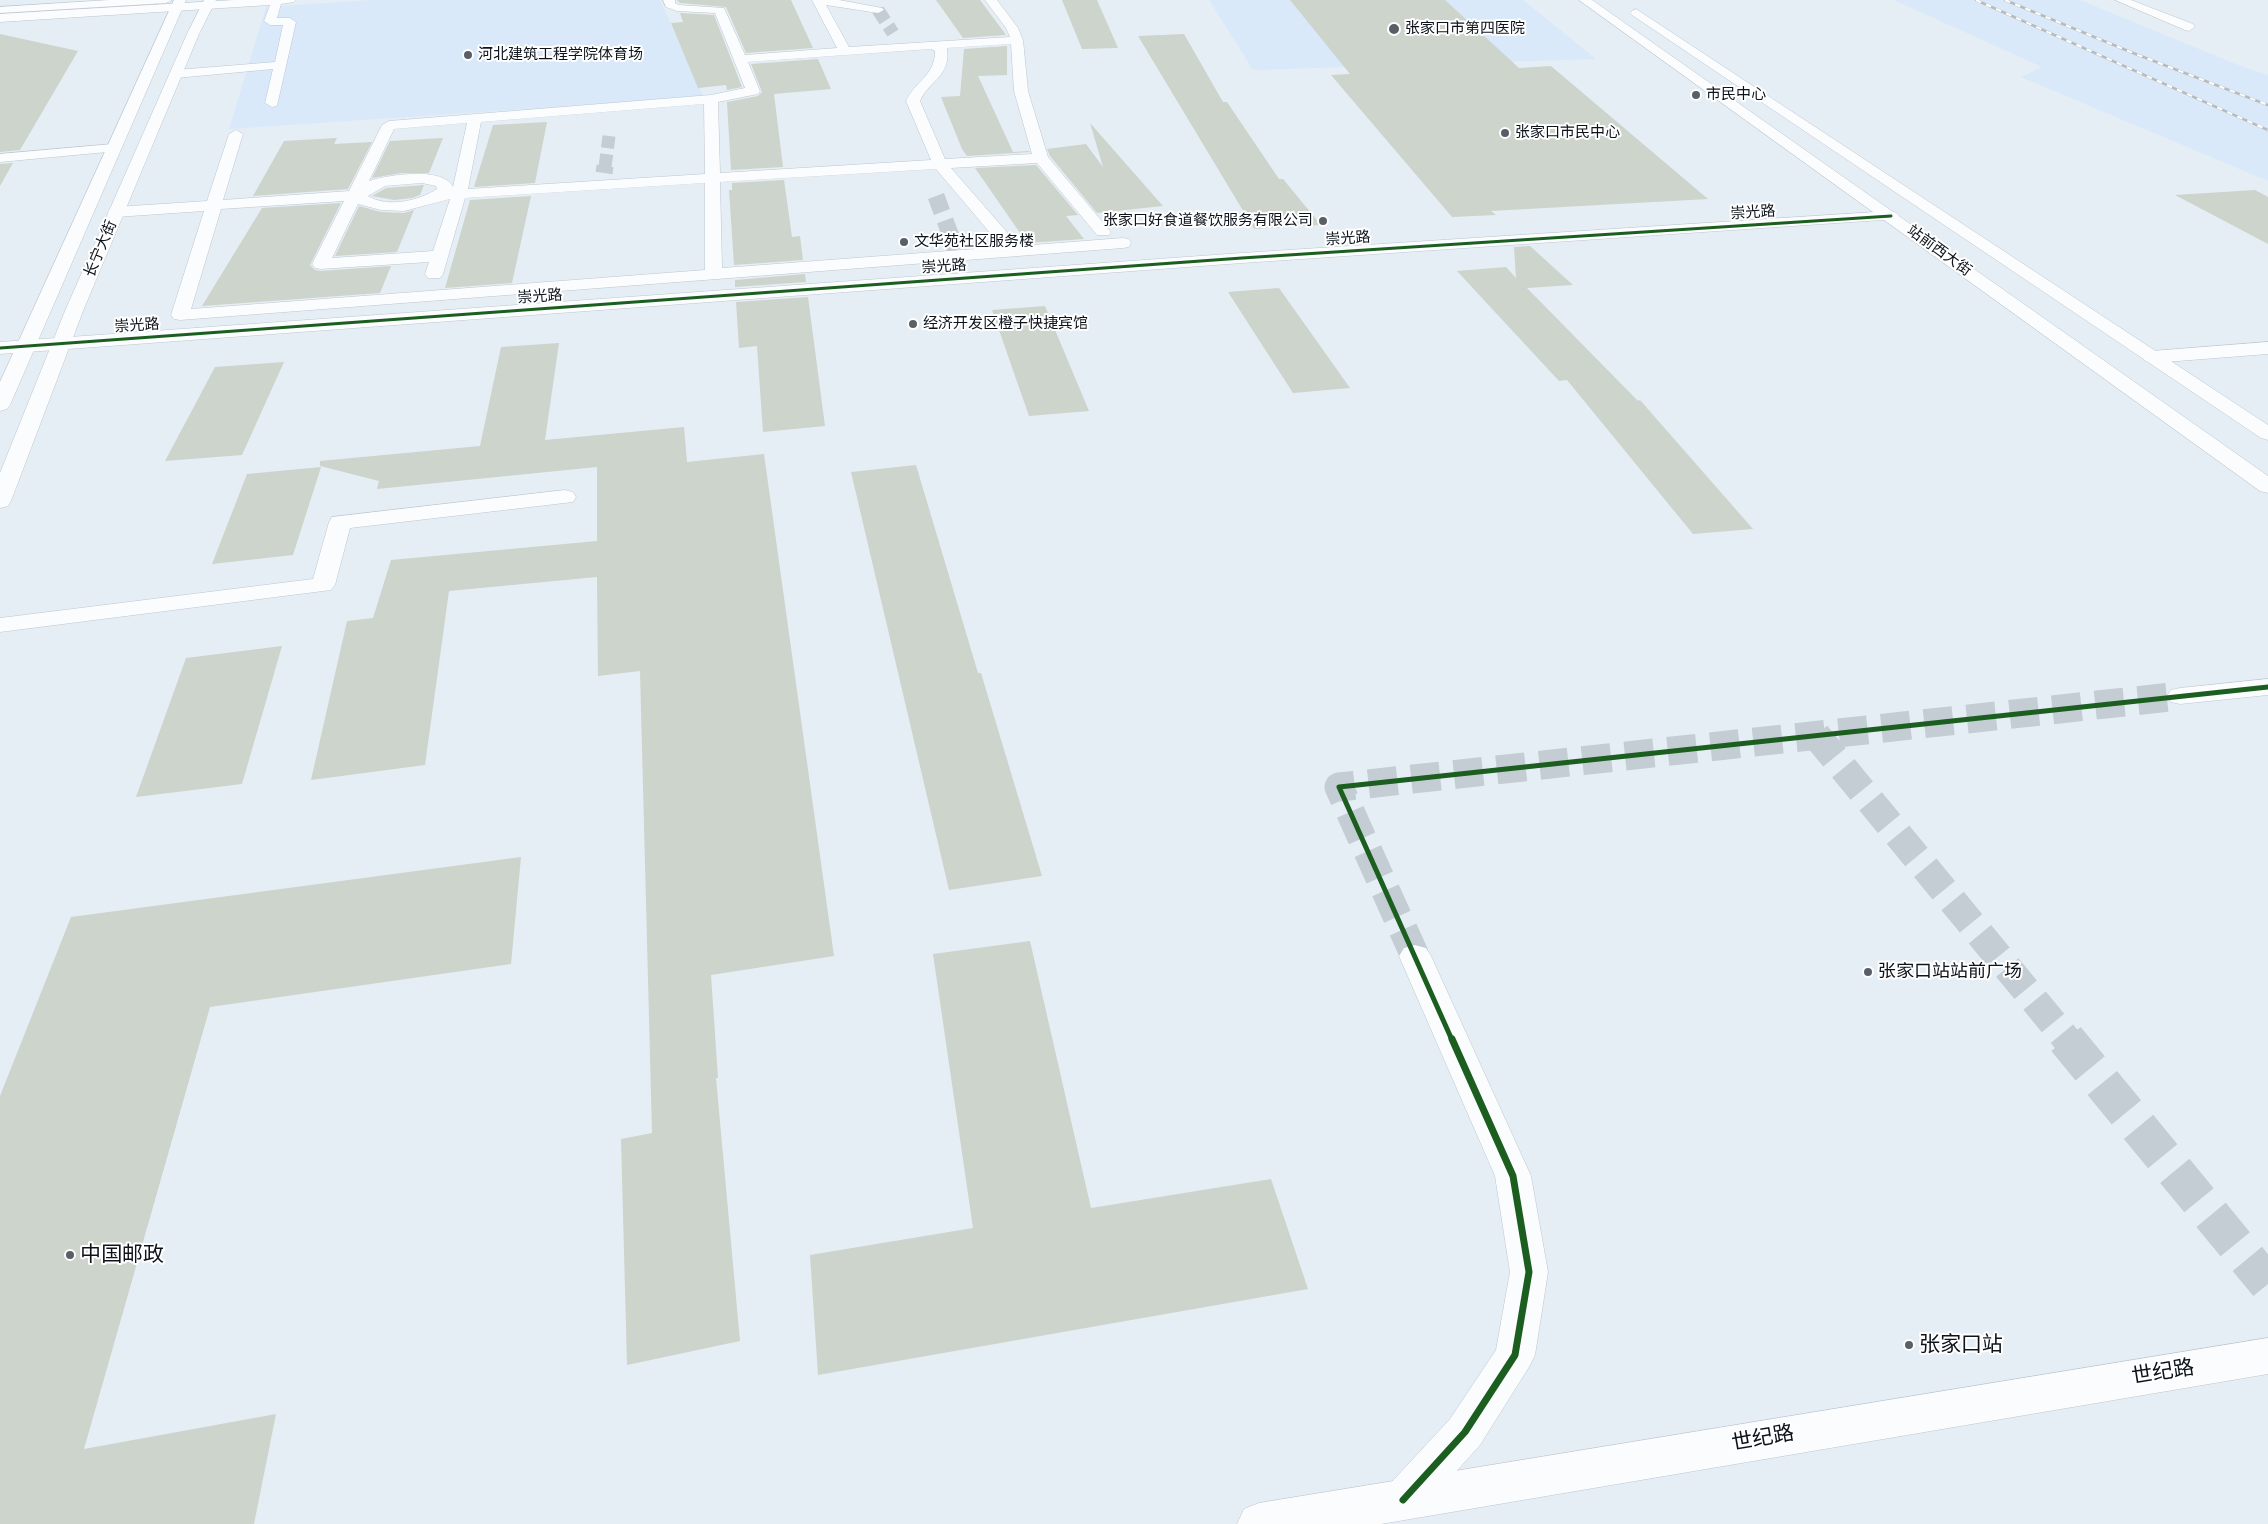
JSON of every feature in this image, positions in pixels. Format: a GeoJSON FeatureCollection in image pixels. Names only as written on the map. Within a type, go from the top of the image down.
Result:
{"type":"FeatureCollection","features":[{"type":"Feature","properties":{"kind":"main road"},"geometry":{"type":"LineString","coordinates":[[0,4],[55,0]]}},
{"type":"Feature","properties":{"kind":"main road"},"geometry":{"type":"LineString","coordinates":[[272,103],[290,22],[270,21],[277,0]]}},
{"type":"Feature","properties":{"kind":"main road"},"geometry":{"type":"LineString","coordinates":[[0,10],[174,2],[208,3],[290,0]]}},
{"type":"Feature","properties":{"kind":"main road"},"geometry":{"type":"LineString","coordinates":[[439,256],[321,264],[357,195],[389,125],[712,99],[753,91],[720,10],[677,8],[670,4],[669,0]]}},
{"type":"Feature","properties":{"kind":"main road"},"geometry":{"type":"LineString","coordinates":[[818,0],[845,51]]}},
{"type":"Feature","properties":{"kind":"main road"},"geometry":{"type":"LineString","coordinates":[[818,0],[878,10]]}},
{"type":"Feature","properties":{"kind":"main road"},"geometry":{"type":"LineString","coordinates":[[991,0],[1012,28],[1017,40],[1021,91],[1041,158],[1103,232]]}},
{"type":"Feature","properties":{"kind":"main road","name":"站前西大街"},"geometry":{"type":"LineString","coordinates":[[1585,0],[2263,478]]}},
{"type":"Feature","properties":{"kind":"main road"},"geometry":{"type":"LineString","coordinates":[[2121,0],[2189,27]]}},
{"type":"Feature","properties":{"kind":"main road"},"geometry":{"type":"LineString","coordinates":[[0,18],[174,2]]}},
{"type":"Feature","properties":{"kind":"main road","name":"长宁大街"},"geometry":{"type":"LineString","coordinates":[[0,405],[113,148],[174,2]]}},
{"type":"Feature","properties":{"kind":"main road","name":"长宁大街"},"geometry":{"type":"LineString","coordinates":[[0,501],[116,212],[208,3]]}},
{"type":"Feature","properties":{"kind":"main road","name":"站前西大街"},"geometry":{"type":"LineString","coordinates":[[1623,5],[2268,434]]}},
{"type":"Feature","properties":{"kind":"main road"},"geometry":{"type":"LineString","coordinates":[[740,59],[1017,40]]}},
{"type":"Feature","properties":{"kind":"main road"},"geometry":{"type":"LineString","coordinates":[[932,45],[942,49],[943,62],[938,72],[916,91],[913,101],[940,164],[1014,251]]}},
{"type":"Feature","properties":{"kind":"main road"},"geometry":{"type":"LineString","coordinates":[[176,74],[280,65]]}},
{"type":"Feature","properties":{"kind":"main road"},"geometry":{"type":"LineString","coordinates":[[712,99],[714,274]]}},
{"type":"Feature","properties":{"kind":"main road"},"geometry":{"type":"LineString","coordinates":[[431,286],[459,194],[474,118]]}},
{"type":"Feature","properties":{"kind":"main road"},"geometry":{"type":"LineString","coordinates":[[236,134],[180,315],[714,274],[957,253],[1123,243]]}},
{"type":"Feature","properties":{"kind":"main road"},"geometry":{"type":"LineString","coordinates":[[0,158],[113,148]]}},
{"type":"Feature","properties":{"kind":"main road"},"geometry":{"type":"LineString","coordinates":[[439,195],[604,179],[712,179],[1041,158]]}},
{"type":"Feature","properties":{"kind":"main road"},"geometry":{"type":"LineString","coordinates":[[116,212],[357,195],[382,183],[423,178],[441,182],[445,186],[445,191],[439,195],[417,203],[389,206],[366,203],[357,195]]}},
{"type":"Feature","properties":{"kind":"main road","name":"崇光路"},"geometry":{"type":"LineString","coordinates":[[0,348],[1242,258],[1891,216]]}},
{"type":"Feature","properties":{"kind":"main road"},"geometry":{"type":"LineString","coordinates":[[957,253],[966,278]]}},
{"type":"Feature","properties":{"kind":"main road"},"geometry":{"type":"LineString","coordinates":[[2152,357],[2268,348]]}},
{"type":"Feature","properties":{"kind":"main road"},"geometry":{"type":"LineString","coordinates":[[0,625],[323,585],[340,522],[564,497]]}},
{"type":"Feature","properties":{"kind":"main road"},"geometry":{"type":"LineString","coordinates":[[2180,696],[2268,687]]}},
{"type":"Feature","properties":{"kind":"main road"},"geometry":{"type":"LineString","coordinates":[[1403,1500],[1465,1432],[1515,1355],[1529,1272],[1513,1176],[1416,956]]}},
{"type":"Feature","properties":{"kind":"main road","name":"世纪路"},"geometry":{"type":"LineString","coordinates":[[1259,1524],[1312,1520],[1403,1500],[1939,1409],[2268,1356]]}},
{"type":"Feature","properties":{"kind":"shaded area","name":"河北建筑工程学院体育场"},"geometry":{"type":"Polygon","coordinates":[[[372,0],[660,0],[704,97],[229,129],[266,7],[372,0]]]}},
{"type":"Feature","properties":{"kind":"shaded area","name":"张家口市第四医院"},"geometry":{"type":"Polygon","coordinates":[[[1209,0],[1523,0],[1596,59],[1253,70],[1209,0]]]}},
{"type":"Feature","properties":{"kind":"shaded area"},"geometry":{"type":"Polygon","coordinates":[[[1894,0],[2080,0],[2233,63],[2268,75],[2268,181],[2021,77],[2042,67],[1894,0]]]}},
{"type":"Feature","properties":{"kind":"building"},"geometry":{"type":"Polygon","coordinates":[[[677,0],[791,0],[813,48],[746,53],[726,7],[680,3],[677,0]]]}},
{"type":"Feature","properties":{"kind":"building"},"geometry":{"type":"Polygon","coordinates":[[[936,0],[980,0],[1006,35],[963,38],[936,0]]]}},
{"type":"Feature","properties":{"kind":"building"},"geometry":{"type":"Polygon","coordinates":[[[1062,0],[1097,0],[1118,48],[1082,49],[1062,0]]]}},
{"type":"Feature","properties":{"kind":"building","name":"张家口市民中心"},"geometry":{"type":"Polygon","coordinates":[[[1290,0],[1445,0],[1519,68],[1551,66],[1708,199],[1491,211],[1496,215],[1452,217],[1331,75],[1350,74],[1290,0]]]}},
{"type":"Feature","properties":{"kind":"building"},"geometry":{"type":"Polygon","coordinates":[[[680,13],[714,15],[742,87],[727,90],[726,85],[698,88],[671,23],[683,22],[680,13]]]}},
{"type":"Feature","properties":{"kind":"building"},"geometry":{"type":"Polygon","coordinates":[[[0,34],[78,51],[20,150],[0,152],[0,34]]]}},
{"type":"Feature","properties":{"kind":"building"},"geometry":{"type":"Polygon","coordinates":[[[1184,34],[1223,102],[1227,102],[1279,179],[1283,179],[1321,225],[1254,229],[1138,36],[1184,34]]]}},
{"type":"Feature","properties":{"kind":"building"},"geometry":{"type":"Polygon","coordinates":[[[1007,46],[1007,75],[978,76],[1013,152],[1030,152],[967,156],[962,149],[941,97],[960,96],[964,49],[1007,46]]]}},
{"type":"Feature","properties":{"kind":"building"},"geometry":{"type":"Polygon","coordinates":[[[818,59],[831,89],[774,94],[783,167],[731,170],[727,102],[758,96],[762,92],[751,64],[818,59]]]}},
{"type":"Feature","properties":{"kind":"building"},"geometry":{"type":"Polygon","coordinates":[[[547,122],[535,183],[474,187],[493,125],[547,122]]]}},
{"type":"Feature","properties":{"kind":"building"},"geometry":{"type":"Polygon","coordinates":[[[1090,123],[1163,206],[1097,213],[1050,156],[1047,149],[1086,144],[1103,167],[1090,123]]]}},
{"type":"Feature","properties":{"kind":"building"},"geometry":{"type":"Polygon","coordinates":[[[337,138],[334,144],[372,142],[348,189],[253,196],[284,141],[337,138]]]}},
{"type":"Feature","properties":{"kind":"building"},"geometry":{"type":"Polygon","coordinates":[[[443,138],[429,173],[401,173],[372,178],[390,141],[443,138]]]}},
{"type":"Feature","properties":{"kind":"building"},"geometry":{"type":"Polygon","coordinates":[[[13,163],[0,186],[0,164],[13,163]]]}},
{"type":"Feature","properties":{"kind":"building"},"geometry":{"type":"Polygon","coordinates":[[[1036,165],[1078,215],[1066,216],[1084,239],[1027,243],[975,168],[1036,165]]]}},
{"type":"Feature","properties":{"kind":"building"},"geometry":{"type":"Polygon","coordinates":[[[784,180],[792,237],[800,236],[803,260],[734,265],[729,190],[732,190],[732,183],[784,180]]]}},
{"type":"Feature","properties":{"kind":"building"},"geometry":{"type":"Polygon","coordinates":[[[424,185],[420,195],[412,198],[394,200],[372,196],[386,188],[424,185]]]}},
{"type":"Feature","properties":{"kind":"building"},"geometry":{"type":"Polygon","coordinates":[[[2255,190],[2268,197],[2268,244],[2175,195],[2255,190]]]}},
{"type":"Feature","properties":{"kind":"building"},"geometry":{"type":"Polygon","coordinates":[[[531,196],[512,283],[445,288],[470,200],[531,196]]]}},
{"type":"Feature","properties":{"kind":"building"},"geometry":{"type":"Polygon","coordinates":[[[341,203],[310,265],[315,270],[321,271],[391,266],[380,293],[202,306],[262,208],[341,203]]]}},
{"type":"Feature","properties":{"kind":"building"},"geometry":{"type":"Polygon","coordinates":[[[359,206],[381,212],[404,213],[414,210],[397,252],[335,256],[359,206]]]}},
{"type":"Feature","properties":{"kind":"building"},"geometry":{"type":"Polygon","coordinates":[[[1530,246],[1573,285],[1527,288],[1638,401],[1640,400],[1753,529],[1693,534],[1567,380],[1559,381],[1457,271],[1506,267],[1516,278],[1514,247],[1530,246]]]}},
{"type":"Feature","properties":{"kind":"building"},"geometry":{"type":"Polygon","coordinates":[[[805,274],[806,282],[735,287],[735,280],[805,274]]]}},
{"type":"Feature","properties":{"kind":"building"},"geometry":{"type":"Polygon","coordinates":[[[1279,288],[1350,388],[1293,393],[1228,292],[1279,288]]]}},
{"type":"Feature","properties":{"kind":"building"},"geometry":{"type":"Polygon","coordinates":[[[808,297],[825,426],[763,432],[757,346],[739,348],[736,302],[808,297]]]}},
{"type":"Feature","properties":{"kind":"building"},"geometry":{"type":"Polygon","coordinates":[[[1045,306],[1089,411],[1029,416],[992,310],[1045,306]]]}},
{"type":"Feature","properties":{"kind":"building"},"geometry":{"type":"Polygon","coordinates":[[[559,343],[545,440],[684,427],[687,462],[764,454],[834,956],[711,975],[718,1078],[716,1078],[740,1341],[627,1365],[621,1139],[652,1133],[640,671],[598,676],[597,577],[449,591],[425,765],[311,780],[347,621],[373,618],[391,560],[597,541],[597,467],[377,489],[379,481],[320,466],[320,461],[480,446],[501,347],[559,343]]]}},
{"type":"Feature","properties":{"kind":"building"},"geometry":{"type":"Polygon","coordinates":[[[284,362],[242,455],[165,461],[215,367],[284,362]]]}},
{"type":"Feature","properties":{"kind":"building"},"geometry":{"type":"Polygon","coordinates":[[[916,465],[978,673],[981,673],[1042,876],[949,890],[851,472],[916,465]]]}},
{"type":"Feature","properties":{"kind":"building"},"geometry":{"type":"Polygon","coordinates":[[[321,467],[293,555],[212,564],[247,474],[321,467]]]}},
{"type":"Feature","properties":{"kind":"building"},"geometry":{"type":"Polygon","coordinates":[[[282,646],[242,784],[136,797],[186,658],[282,646]]]}},
{"type":"Feature","properties":{"kind":"building","name":"中国邮政"},"geometry":{"type":"Polygon","coordinates":[[[521,857],[511,964],[210,1007],[84,1449],[276,1414],[254,1524],[0,1524],[0,1096],[71,917],[521,857]]]}},
{"type":"Feature","properties":{"kind":"building"},"geometry":{"type":"Polygon","coordinates":[[[1030,941],[1091,1208],[1271,1179],[1308,1289],[818,1375],[810,1255],[973,1228],[933,954],[1030,941]]]}},
{"type":"Feature","properties":{"kind":"tunnel"},"geometry":{"type":"LineString","coordinates":[[878,10],[893,33]]}},
{"type":"Feature","properties":{"kind":"tunnel"},"geometry":{"type":"LineString","coordinates":[[605,167],[609,136]]}},
{"type":"Feature","properties":{"kind":"tunnel"},"geometry":{"type":"LineString","coordinates":[[604,173],[605,166]]}},
{"type":"Feature","properties":{"kind":"tunnel"},"geometry":{"type":"LineString","coordinates":[[936,196],[956,250]]}},
{"type":"Feature","properties":{"kind":"tunnel"},"geometry":{"type":"LineString","coordinates":[[1816,735],[2180,696]]}},
{"type":"Feature","properties":{"kind":"tunnel"},"geometry":{"type":"LineString","coordinates":[[1415,956],[1339,787],[1816,735]]}},
{"type":"Feature","properties":{"kind":"tunnel"},"geometry":{"type":"LineString","coordinates":[[1816,735],[2067,1040]]}},
{"type":"Feature","properties":{"kind":"tunnel"},"geometry":{"type":"LineString","coordinates":[[2066,1039],[2268,1284]]}},
{"type":"Feature","properties":{"kind":"railway"},"geometry":{"type":"LineString","coordinates":[[1976,0],[2268,130]]}},
{"type":"Feature","properties":{"kind":"railway"},"geometry":{"type":"LineString","coordinates":[[2005,0],[2133,53],[2268,105]]}},
{"type":"Feature","properties":{"kind":"cycle path"},"geometry":{"type":"LineString","coordinates":[[0,348],[1242,258],[1891,216]]}},
{"type":"Feature","properties":{"kind":"cycle path"},"geometry":{"type":"LineString","coordinates":[[1403,1500],[1465,1432],[1515,1355],[1529,1272],[1513,1176],[1339,787],[2268,687]]}},
{"type":"Feature","properties":{"kind":"place","name":"张家口市第四医院"},"geometry":{"type":"Point","coordinates":[1394,29]}},
{"type":"Feature","properties":{"kind":"place","name":"河北建筑工程学院体育场"},"geometry":{"type":"Point","coordinates":[468,55]}},
{"type":"Feature","properties":{"kind":"place","name":"市民中心"},"geometry":{"type":"Point","coordinates":[1696,95]}},
{"type":"Feature","properties":{"kind":"place","name":"张家口市民中心"},"geometry":{"type":"Point","coordinates":[1505,133]}},
{"type":"Feature","properties":{"kind":"place","name":"张家口好食道餐饮服务有限公司"},"geometry":{"type":"Point","coordinates":[1323,221]}},
{"type":"Feature","properties":{"kind":"place","name":"文华苑社区服务楼"},"geometry":{"type":"Point","coordinates":[904,242]}},
{"type":"Feature","properties":{"kind":"place","name":"经济开发区橙子快捷宾馆"},"geometry":{"type":"Point","coordinates":[913,324]}},
{"type":"Feature","properties":{"kind":"place","name":"张家口站站前广场"},"geometry":{"type":"Point","coordinates":[1868,972]}},
{"type":"Feature","properties":{"kind":"place","name":"中国邮政"},"geometry":{"type":"Point","coordinates":[70,1255]}},
{"type":"Feature","properties":{"kind":"place","name":"张家口站"},"geometry":{"type":"Point","coordinates":[1909,1345]}}]}
